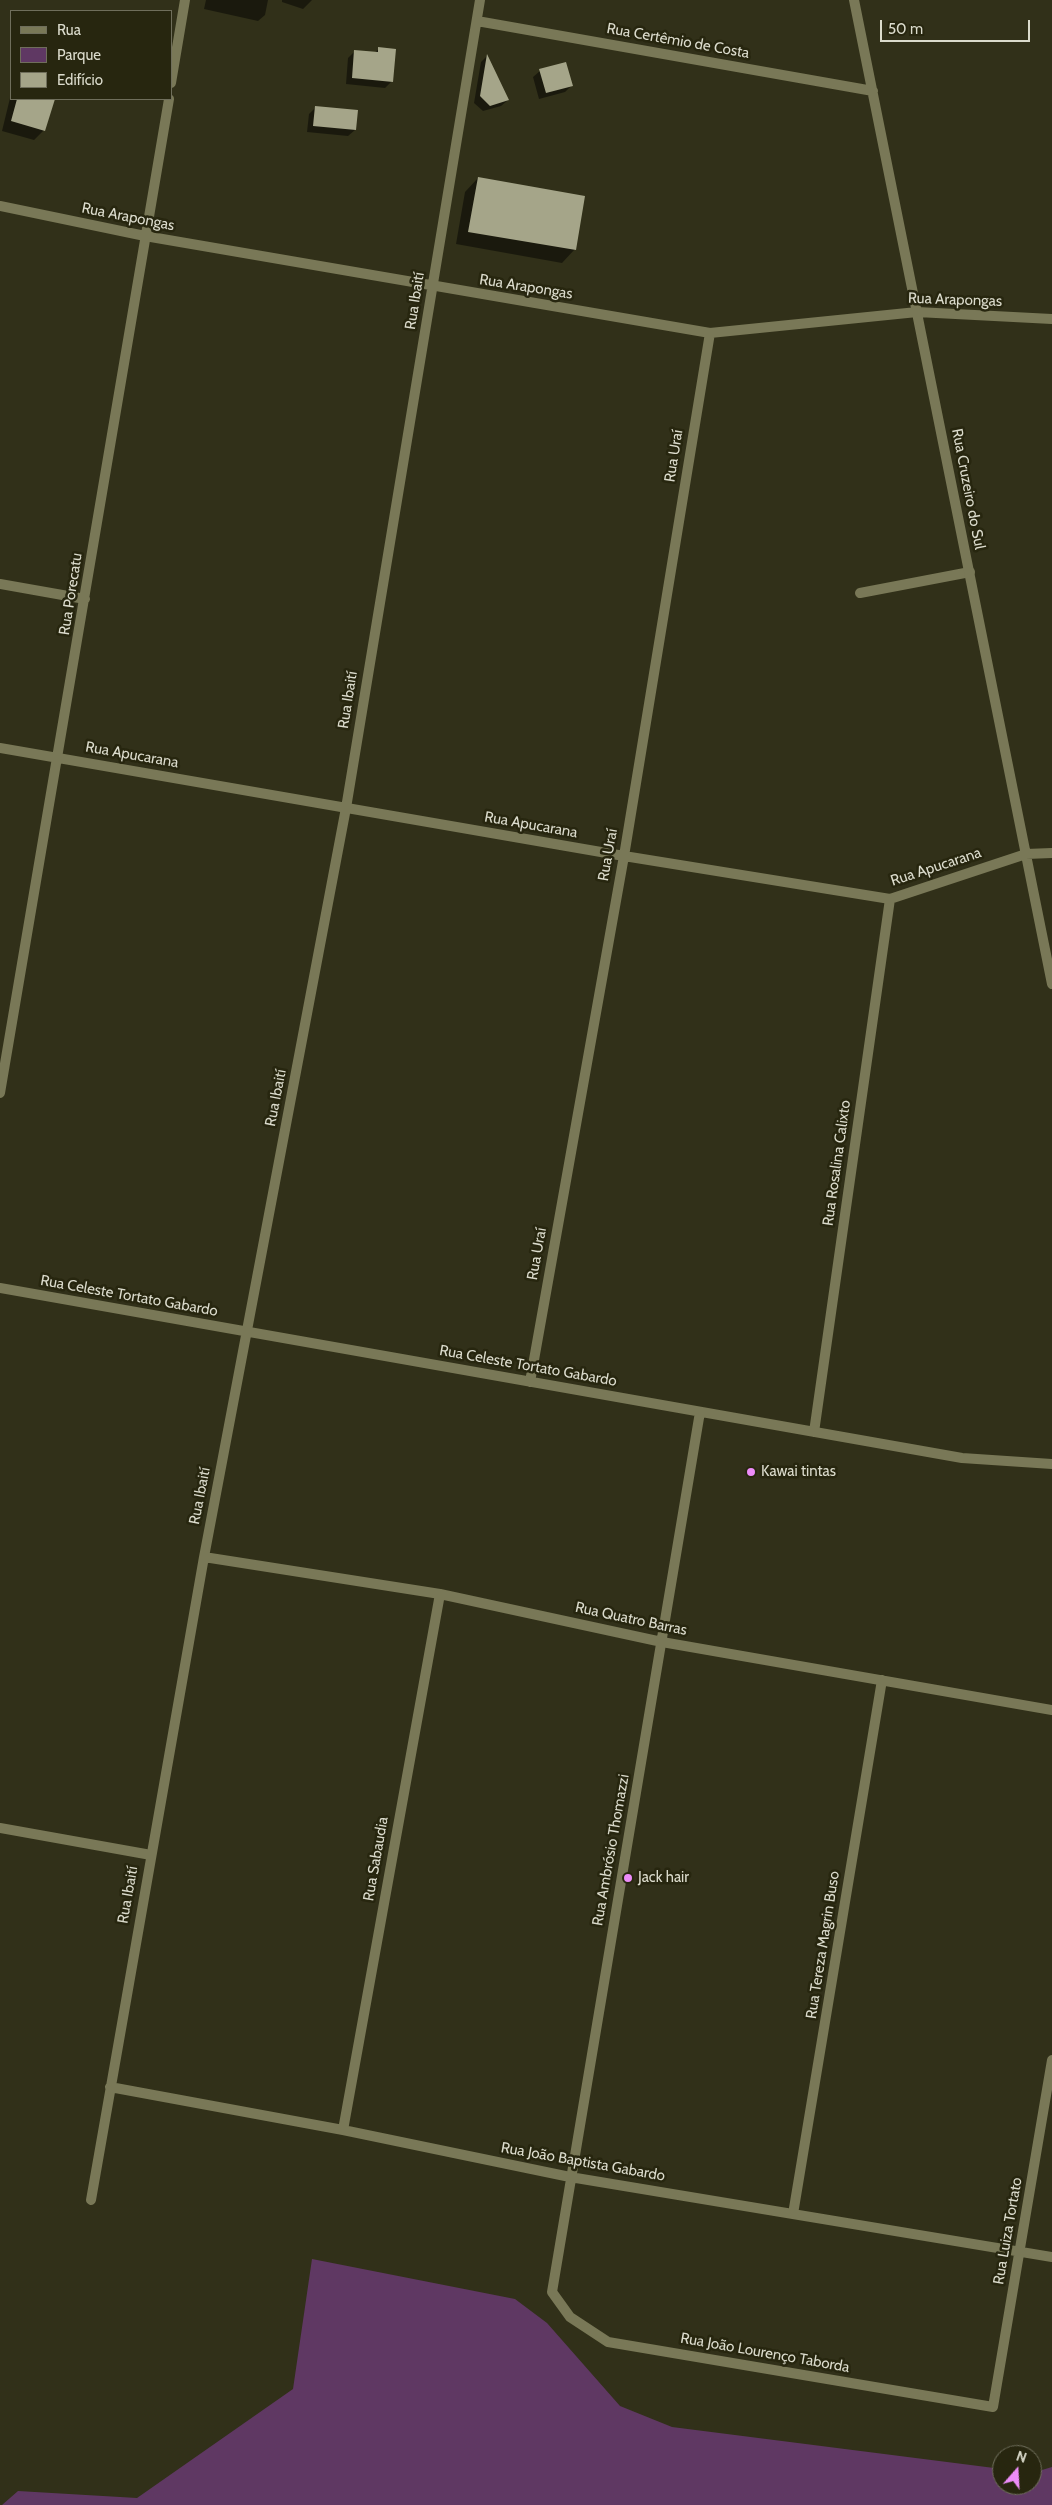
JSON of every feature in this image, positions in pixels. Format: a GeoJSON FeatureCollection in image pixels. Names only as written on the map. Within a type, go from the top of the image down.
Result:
{"type":"FeatureCollection","features":[{"type":"Feature","properties":{"kind":"street"},"geometry":{"type":"LineString","coordinates":[[172,77],[185,0]]}},
{"type":"Feature","properties":{"kind":"street","name":"Rua Ibaití"},"geometry":{"type":"LineString","coordinates":[[91,2200],[204,1557],[346,808],[480,0]]}},
{"type":"Feature","properties":{"kind":"street","name":"Rua Cruzeiro do Sul"},"geometry":{"type":"LineString","coordinates":[[854,0],[1052,984]]}},
{"type":"Feature","properties":{"kind":"street","name":"Rua Certêmio de Costa"},"geometry":{"type":"LineString","coordinates":[[477,21],[873,91]]}},
{"type":"Feature","properties":{"kind":"street","name":"Rua Porecatu"},"geometry":{"type":"LineString","coordinates":[[0,1093],[168,100]]}},
{"type":"Feature","properties":{"kind":"street","name":"Rua Arapongas"},"geometry":{"type":"LineString","coordinates":[[0,206],[145,236],[432,287],[710,333],[917,312],[1052,319]]}},
{"type":"Feature","properties":{"kind":"street","name":"Rua Uraí"},"geometry":{"type":"LineString","coordinates":[[530,1382],[624,856],[710,333]]}},
{"type":"Feature","properties":{"kind":"street"},"geometry":{"type":"LineString","coordinates":[[860,593],[970,572]]}},
{"type":"Feature","properties":{"kind":"street"},"geometry":{"type":"LineString","coordinates":[[0,584],[85,598]]}},
{"type":"Feature","properties":{"kind":"street","name":"Rua Apucarana"},"geometry":{"type":"LineString","coordinates":[[0,748],[624,856],[890,899],[1026,854],[1052,853]]}},
{"type":"Feature","properties":{"kind":"street","name":"Rua Rosalina Calixto"},"geometry":{"type":"LineString","coordinates":[[814,1432],[890,899]]}},
{"type":"Feature","properties":{"kind":"street","name":"Rua Celeste Tortato Gabardo"},"geometry":{"type":"LineString","coordinates":[[0,1288],[962,1458],[1052,1464]]}},
{"type":"Feature","properties":{"kind":"street","name":"Rua Ambrósio Thomazzi"},"geometry":{"type":"LineString","coordinates":[[552,2292],[700,1412]]}},
{"type":"Feature","properties":{"kind":"street","name":"Rua Quatro Barras"},"geometry":{"type":"LineString","coordinates":[[204,1557],[440,1594],[662,1642],[1052,1710]]}},
{"type":"Feature","properties":{"kind":"street","name":"Rua Sabaudia"},"geometry":{"type":"LineString","coordinates":[[342,2130],[440,1594]]}},
{"type":"Feature","properties":{"kind":"street","name":"Rua Tereza Magrin Buso"},"geometry":{"type":"LineString","coordinates":[[793,2214],[882,1680]]}},
{"type":"Feature","properties":{"kind":"street"},"geometry":{"type":"LineString","coordinates":[[0,1828],[151,1855]]}},
{"type":"Feature","properties":{"kind":"street","name":"Rua Luiza Tortato"},"geometry":{"type":"LineString","coordinates":[[993,2407],[1052,2060]]}},
{"type":"Feature","properties":{"kind":"street","name":"Rua João Baptista Gabardo"},"geometry":{"type":"LineString","coordinates":[[110,2087],[342,2130],[570,2177],[1052,2256]]}},
{"type":"Feature","properties":{"kind":"street","name":"Rua João Lourenço Taborda"},"geometry":{"type":"LineString","coordinates":[[552,2292],[570,2318],[608,2342],[993,2407]]}},
{"type":"Feature","properties":{"kind":"green space"},"geometry":{"type":"Polygon","coordinates":[[[312,2259],[515,2299],[547,2323],[620,2406],[672,2427],[992,2468],[992,2495],[1042,2495],[1042,2470],[1052,2467],[1052,2505],[2,2505],[18,2491],[137,2498],[293,2389],[312,2259]]]}},
{"type":"Feature","properties":{"kind":"building"},"geometry":{"type":"Polygon","coordinates":[[[378,47],[396,49],[393,82],[352,78],[354,50],[378,52],[378,47]]]}},
{"type":"Feature","properties":{"kind":"building"},"geometry":{"type":"Polygon","coordinates":[[[487,54],[509,100],[490,106],[480,96],[487,54]]]}},
{"type":"Feature","properties":{"kind":"building"},"geometry":{"type":"Polygon","coordinates":[[[566,62],[573,86],[546,93],[539,69],[566,62]]]}},
{"type":"Feature","properties":{"kind":"building"},"geometry":{"type":"Polygon","coordinates":[[[17,100],[55,100],[45,131],[11,121],[17,100]]]}},
{"type":"Feature","properties":{"kind":"building"},"geometry":{"type":"Polygon","coordinates":[[[315,106],[358,110],[356,130],[313,126],[315,106]]]}},
{"type":"Feature","properties":{"kind":"building"},"geometry":{"type":"Polygon","coordinates":[[[478,177],[585,196],[576,250],[468,232],[478,177]]]}},
{"type":"Feature","properties":{"kind":"place","name":"Kawai tintas"},"geometry":{"type":"Point","coordinates":[751,1472]}},
{"type":"Feature","properties":{"kind":"place","name":"Jack hair"},"geometry":{"type":"Point","coordinates":[628,1878]}}]}
